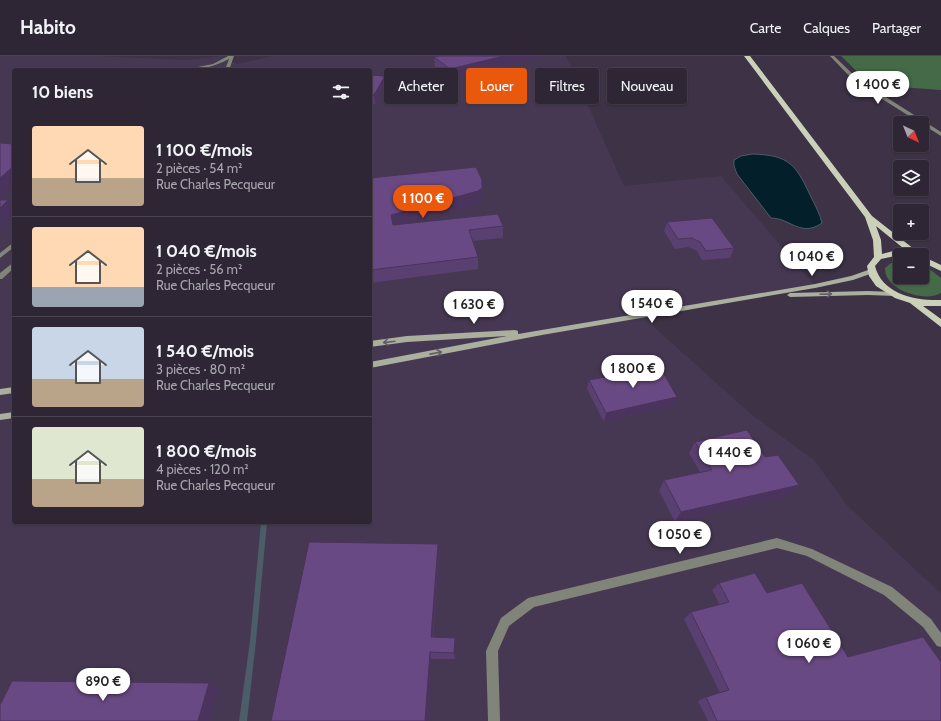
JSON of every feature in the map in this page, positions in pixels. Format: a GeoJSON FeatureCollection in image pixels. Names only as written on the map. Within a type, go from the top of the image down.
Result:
{"type":"FeatureCollection","features":[{"type":"Feature","properties":{"kind":"main road"},"geometry":{"type":"LineString","coordinates":[[747,56],[869,217],[907,248]]}},
{"type":"Feature","properties":{"kind":"main road"},"geometry":{"type":"LineString","coordinates":[[869,217],[878,240],[878,257]]}},
{"type":"Feature","properties":{"kind":"main road"},"geometry":{"type":"LineString","coordinates":[[893,254],[878,257],[872,263],[871,271],[878,283],[895,294],[907,299],[925,304],[941,303]]}},
{"type":"Feature","properties":{"kind":"main road"},"geometry":{"type":"LineString","coordinates":[[372,365],[542,332],[815,286],[853,278],[871,271]]}},
{"type":"Feature","properties":{"kind":"main road"},"geometry":{"type":"LineString","coordinates":[[759,296],[868,293],[895,294]]}},
{"type":"Feature","properties":{"kind":"main road"},"geometry":{"type":"LineString","coordinates":[[907,299],[941,324]]}},
{"type":"Feature","properties":{"kind":"main road"},"geometry":{"type":"LineString","coordinates":[[372,344],[414,339],[542,332]]}},
{"type":"Feature","properties":{"kind":"main road"},"geometry":{"type":"LineString","coordinates":[[0,392],[12,390]]}},
{"type":"Feature","properties":{"kind":"main road"},"geometry":{"type":"LineString","coordinates":[[0,417],[12,416]]}},
{"type":"Feature","properties":{"kind":"street"},"geometry":{"type":"LineString","coordinates":[[203,68],[214,65],[232,56]]}},
{"type":"Feature","properties":{"kind":"street"},"geometry":{"type":"LineString","coordinates":[[228,68],[232,56]]}},
{"type":"Feature","properties":{"kind":"street"},"geometry":{"type":"LineString","coordinates":[[832,56],[857,81],[941,134]]}},
{"type":"Feature","properties":{"kind":"street"},"geometry":{"type":"LineString","coordinates":[[0,256],[12,246]]}},
{"type":"Feature","properties":{"kind":"street"},"geometry":{"type":"LineString","coordinates":[[1,276],[12,266]]}},
{"type":"Feature","properties":{"kind":"street"},"geometry":{"type":"LineString","coordinates":[[494,721],[492,651],[505,622],[532,602],[777,543],[809,552],[888,591],[927,623],[941,642]]}},
{"type":"Feature","properties":{"kind":"shaded area"},"geometry":{"type":"Polygon","coordinates":[[[0,56],[99,56],[186,60],[222,56],[237,64],[273,56],[566,56],[571,68],[535,68],[535,104],[587,104],[624,186],[721,176],[815,286],[647,315],[655,328],[752,415],[814,460],[847,505],[941,594],[941,721],[0,721],[0,56]]]}},
{"type":"Feature","properties":{"kind":"green space"},"geometry":{"type":"Polygon","coordinates":[[[841,56],[941,56],[941,90],[871,85],[841,56]]]}},
{"type":"Feature","properties":{"kind":"green space"},"geometry":{"type":"Polygon","coordinates":[[[893,263],[893,284],[929,284],[929,269],[941,278],[941,293],[934,296],[916,295],[898,288],[891,283],[886,276],[885,268],[893,263]]]}},
{"type":"Feature","properties":{"kind":"water"},"geometry":{"type":"Polygon","coordinates":[[[752,154],[775,157],[790,164],[796,170],[806,186],[822,223],[808,229],[771,218],[737,174],[734,166],[734,160],[741,156],[752,154]]]}},
{"type":"Feature","properties":{"kind":"building"},"geometry":{"type":"Polygon","coordinates":[[[504,56],[454,68],[449,68],[434,57],[504,56]]]}},
{"type":"Feature","properties":{"kind":"building"},"geometry":{"type":"Polygon","coordinates":[[[372,75],[384,76],[374,95],[372,95],[372,75]]]}},
{"type":"Feature","properties":{"kind":"building"},"geometry":{"type":"Polygon","coordinates":[[[0,143],[12,144],[12,168],[0,178],[0,143]]]}},
{"type":"Feature","properties":{"kind":"building"},"geometry":{"type":"Polygon","coordinates":[[[476,167],[482,180],[482,188],[478,191],[391,215],[393,225],[498,214],[503,226],[469,230],[478,257],[372,270],[372,178],[476,167]]]}},
{"type":"Feature","properties":{"kind":"building"},"geometry":{"type":"Polygon","coordinates":[[[0,200],[8,200],[0,208],[0,200]]]}},
{"type":"Feature","properties":{"kind":"building"},"geometry":{"type":"Polygon","coordinates":[[[712,218],[734,248],[706,251],[700,242],[692,238],[678,239],[667,222],[712,218]]]}},
{"type":"Feature","properties":{"kind":"building"},"geometry":{"type":"Polygon","coordinates":[[[660,367],[677,397],[606,413],[589,380],[660,367]]]}},
{"type":"Feature","properties":{"kind":"building"},"geometry":{"type":"Polygon","coordinates":[[[747,430],[765,457],[778,455],[799,485],[681,512],[664,480],[712,470],[695,442],[747,430]]]}},
{"type":"Feature","properties":{"kind":"building"},"geometry":{"type":"Polygon","coordinates":[[[309,542],[438,544],[431,637],[455,638],[454,653],[430,652],[425,721],[271,721],[309,542]]]}},
{"type":"Feature","properties":{"kind":"building"},"geometry":{"type":"Polygon","coordinates":[[[755,573],[767,593],[802,583],[848,657],[923,637],[941,662],[941,721],[717,721],[706,697],[729,690],[691,612],[729,602],[719,583],[755,573]]]}},
{"type":"Feature","properties":{"kind":"building"},"geometry":{"type":"Polygon","coordinates":[[[12,681],[209,683],[198,721],[0,721],[0,705],[12,681]]]}},
{"type":"Feature","properties":{"kind":"waterway"},"geometry":{"type":"LineString","coordinates":[[243,721],[253,641],[264,524]]}}]}
